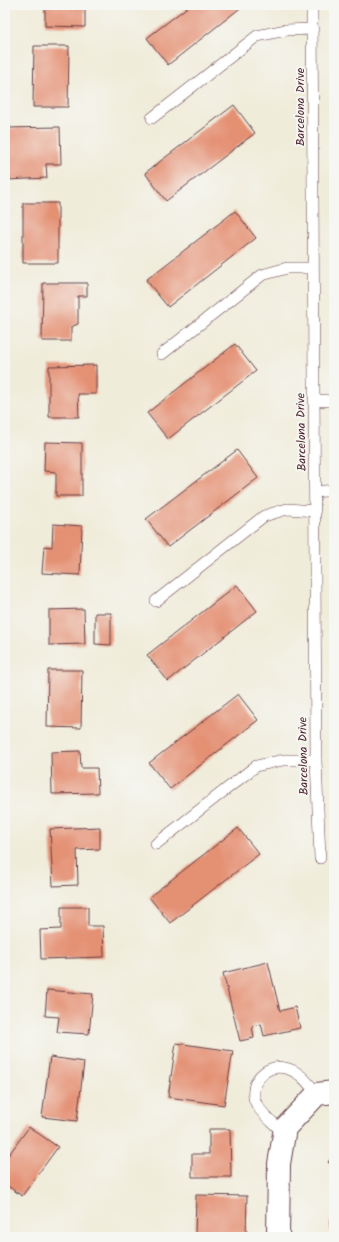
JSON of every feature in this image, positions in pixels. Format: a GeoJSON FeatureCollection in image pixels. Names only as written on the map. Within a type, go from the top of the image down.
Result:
{"type":"FeatureCollection","features":[{"type":"Feature","properties":{"kind":"street"},"geometry":{"type":"LineString","coordinates":[[278,1237],[279,1164],[285,1128],[326,1093]]}},
{"type":"Feature","properties":{"kind":"lane","name":"Barcelona Drive"},"geometry":{"type":"LineString","coordinates":[[312,5],[312,268],[316,760],[320,858]]}},
{"type":"Feature","properties":{"kind":"lane"},"geometry":{"type":"LineString","coordinates":[[152,118],[257,36],[286,30],[313,29]]}},
{"type":"Feature","properties":{"kind":"lane"},"geometry":{"type":"LineString","coordinates":[[162,354],[262,275],[287,268],[312,268]]}},
{"type":"Feature","properties":{"kind":"lane"},"geometry":{"type":"LineString","coordinates":[[314,400],[334,401]]}},
{"type":"Feature","properties":{"kind":"lane"},"geometry":{"type":"LineString","coordinates":[[315,492],[334,490]]}},
{"type":"Feature","properties":{"kind":"lane"},"geometry":{"type":"LineString","coordinates":[[156,601],[264,516],[287,509],[315,511]]}},
{"type":"Feature","properties":{"kind":"lane"},"geometry":{"type":"LineString","coordinates":[[156,844],[256,766],[283,760],[316,760]]}},
{"type":"Feature","properties":{"kind":"lane"},"geometry":{"type":"LineString","coordinates":[[284,1134],[269,1120],[257,1105],[254,1097],[254,1088],[262,1074],[276,1067],[284,1067],[300,1074],[326,1093]]}},
{"type":"Feature","properties":{"kind":"building"},"geometry":{"type":"Polygon","coordinates":[[[45,5],[85,5],[85,27],[45,26],[45,5]]]}},
{"type":"Feature","properties":{"kind":"building"},"geometry":{"type":"Polygon","coordinates":[[[190,5],[244,5],[168,65],[147,38],[190,5]]]}},
{"type":"Feature","properties":{"kind":"building"},"geometry":{"type":"Polygon","coordinates":[[[34,46],[69,46],[68,107],[33,107],[34,46]]]}},
{"type":"Feature","properties":{"kind":"building"},"geometry":{"type":"Polygon","coordinates":[[[234,105],[255,133],[166,201],[145,173],[234,105]]]}},
{"type":"Feature","properties":{"kind":"building"},"geometry":{"type":"Polygon","coordinates":[[[60,127],[61,164],[46,164],[47,178],[7,180],[5,128],[60,127]]]}},
{"type":"Feature","properties":{"kind":"building"},"geometry":{"type":"Polygon","coordinates":[[[23,203],[58,203],[58,263],[23,263],[23,203]]]}},
{"type":"Feature","properties":{"kind":"building"},"geometry":{"type":"Polygon","coordinates":[[[235,211],[256,238],[168,307],[146,280],[235,211]]]}},
{"type":"Feature","properties":{"kind":"building"},"geometry":{"type":"Polygon","coordinates":[[[43,283],[87,283],[87,296],[78,296],[78,324],[71,327],[71,341],[42,341],[43,283]]]}},
{"type":"Feature","properties":{"kind":"building"},"geometry":{"type":"Polygon","coordinates":[[[235,344],[256,371],[168,439],[147,413],[235,344]]]}},
{"type":"Feature","properties":{"kind":"building"},"geometry":{"type":"Polygon","coordinates":[[[96,365],[96,394],[78,394],[79,417],[49,417],[49,366],[96,365]]]}},
{"type":"Feature","properties":{"kind":"building"},"geometry":{"type":"Polygon","coordinates":[[[45,442],[82,443],[82,496],[56,496],[56,472],[44,471],[45,442]]]}},
{"type":"Feature","properties":{"kind":"building"},"geometry":{"type":"Polygon","coordinates":[[[237,450],[258,478],[168,547],[146,519],[237,450]]]}},
{"type":"Feature","properties":{"kind":"building"},"geometry":{"type":"Polygon","coordinates":[[[53,524],[82,526],[80,575],[42,573],[44,546],[52,547],[53,524]]]}},
{"type":"Feature","properties":{"kind":"building"},"geometry":{"type":"Polygon","coordinates":[[[237,585],[257,611],[168,681],[147,655],[237,585]]]}},
{"type":"Feature","properties":{"kind":"building"},"geometry":{"type":"Polygon","coordinates":[[[84,609],[85,644],[49,645],[49,610],[84,609]]]}},
{"type":"Feature","properties":{"kind":"building"},"geometry":{"type":"Polygon","coordinates":[[[95,613],[111,613],[111,645],[95,644],[95,613]]]}},
{"type":"Feature","properties":{"kind":"building"},"geometry":{"type":"Polygon","coordinates":[[[48,670],[82,670],[81,728],[47,727],[48,670]]]}},
{"type":"Feature","properties":{"kind":"building"},"geometry":{"type":"Polygon","coordinates":[[[238,694],[258,720],[170,789],[149,763],[238,694]]]}},
{"type":"Feature","properties":{"kind":"building"},"geometry":{"type":"Polygon","coordinates":[[[80,751],[81,768],[97,768],[98,793],[52,794],[51,752],[80,751]]]}},
{"type":"Feature","properties":{"kind":"building"},"geometry":{"type":"Polygon","coordinates":[[[100,827],[100,849],[77,850],[78,885],[53,886],[50,829],[100,827]]]}},
{"type":"Feature","properties":{"kind":"building"},"geometry":{"type":"Polygon","coordinates":[[[238,828],[259,854],[170,923],[149,897],[238,828]]]}},
{"type":"Feature","properties":{"kind":"building"},"geometry":{"type":"Polygon","coordinates":[[[61,907],[88,907],[88,926],[103,926],[104,957],[41,959],[40,930],[61,929],[61,907]]]}},
{"type":"Feature","properties":{"kind":"building"},"geometry":{"type":"Polygon","coordinates":[[[268,962],[280,1011],[295,1007],[300,1028],[264,1036],[261,1024],[252,1026],[254,1038],[240,1041],[223,973],[268,962]]]}},
{"type":"Feature","properties":{"kind":"building"},"geometry":{"type":"Polygon","coordinates":[[[47,990],[93,994],[89,1034],[57,1032],[59,1017],[45,1016],[47,990]]]}},
{"type":"Feature","properties":{"kind":"building"},"geometry":{"type":"Polygon","coordinates":[[[176,1043],[233,1051],[224,1105],[168,1097],[176,1043]]]}},
{"type":"Feature","properties":{"kind":"building"},"geometry":{"type":"Polygon","coordinates":[[[50,1057],[84,1062],[77,1121],[42,1117],[50,1057]]]}},
{"type":"Feature","properties":{"kind":"building"},"geometry":{"type":"Polygon","coordinates":[[[29,1127],[58,1147],[22,1196],[5,1184],[5,1160],[29,1127]]]}},
{"type":"Feature","properties":{"kind":"building"},"geometry":{"type":"Polygon","coordinates":[[[209,1129],[230,1129],[231,1177],[192,1177],[192,1154],[209,1154],[209,1129]]]}},
{"type":"Feature","properties":{"kind":"building"},"geometry":{"type":"Polygon","coordinates":[[[334,1155],[334,1167],[328,1162],[334,1155]]]}},
{"type":"Feature","properties":{"kind":"building"},"geometry":{"type":"Polygon","coordinates":[[[196,1195],[247,1196],[246,1237],[195,1237],[196,1195]]]}},
{"type":"Feature","properties":{"kind":"building"},"geometry":{"type":"Polygon","coordinates":[[[330,1221],[334,1221],[334,1237],[331,1237],[330,1221]]]}}]}
